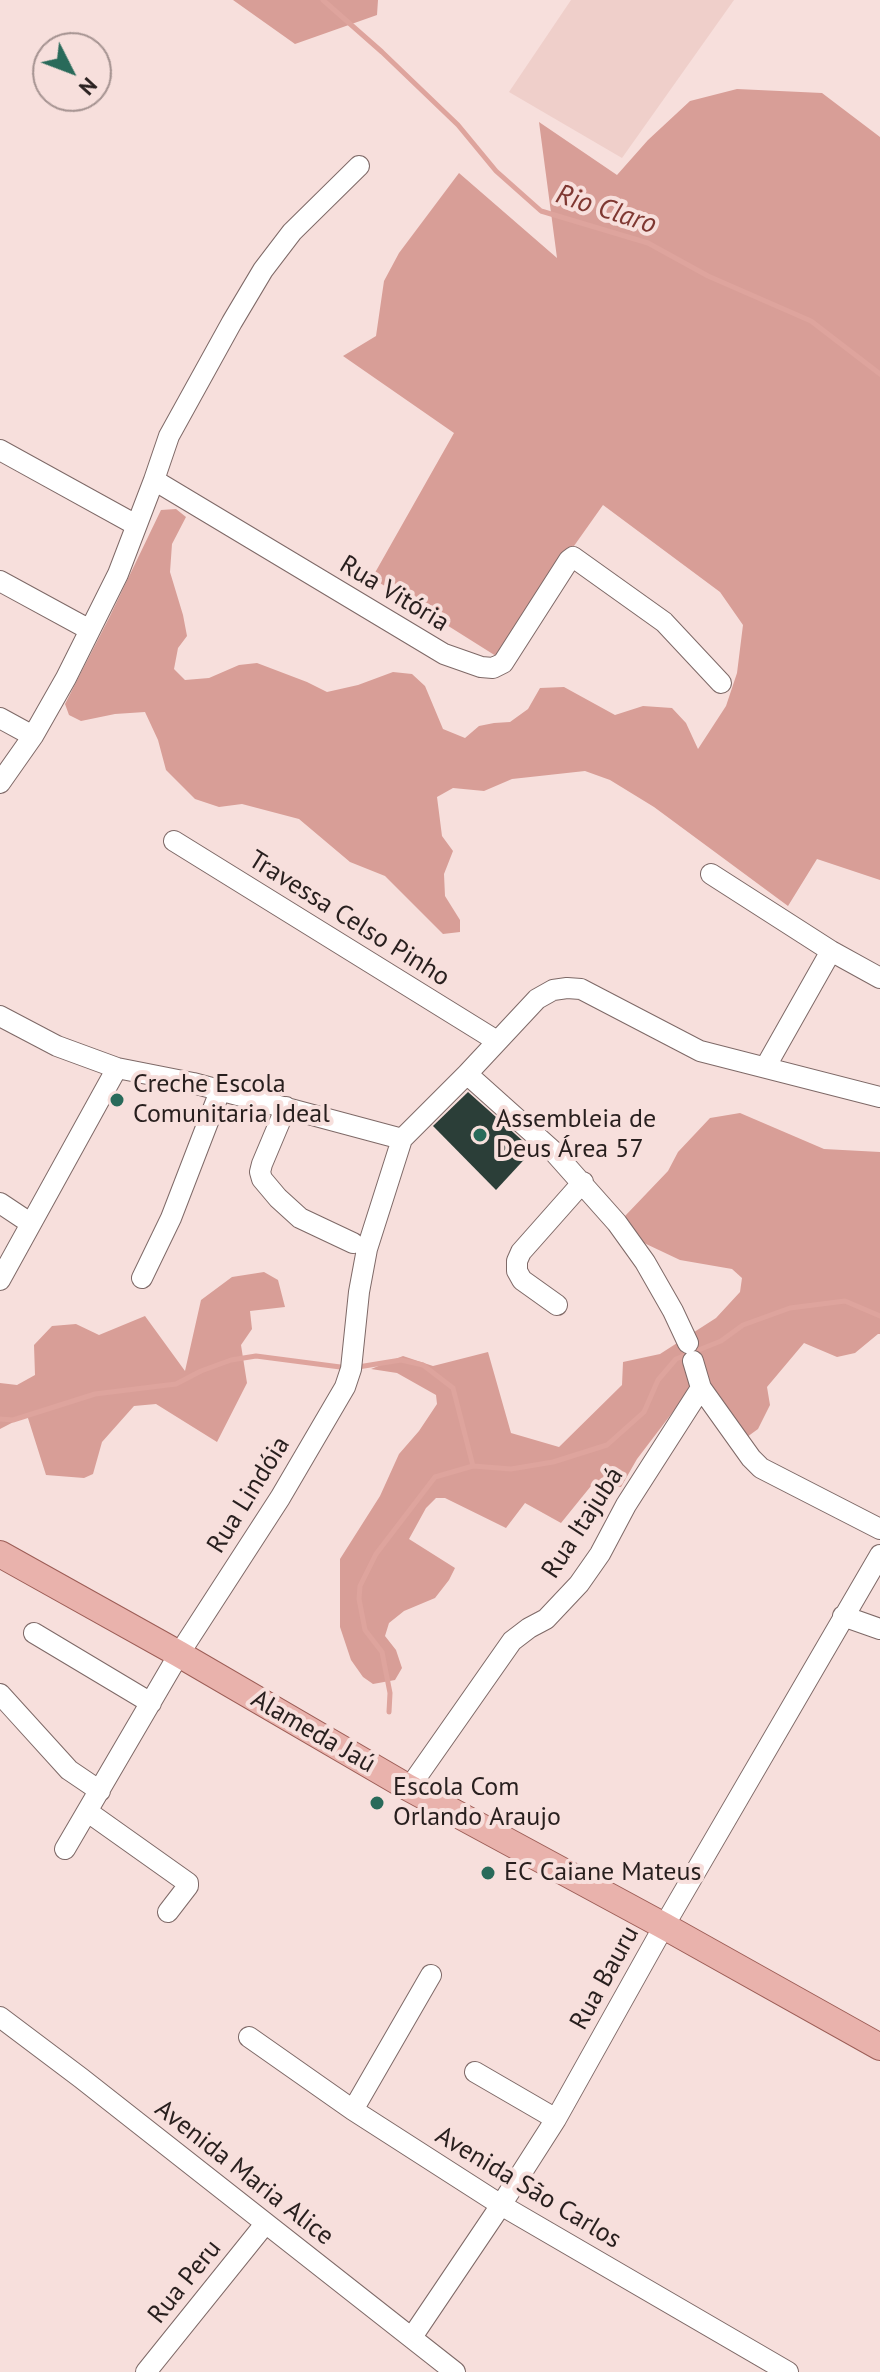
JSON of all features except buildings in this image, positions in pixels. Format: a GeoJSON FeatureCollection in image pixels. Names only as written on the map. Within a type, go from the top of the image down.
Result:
{"type":"FeatureCollection","features":[{"type":"Feature","properties":{"kind":"main road","name":"Alameda Jaú"},"geometry":{"type":"LineString","coordinates":[[0,1554],[409,1788],[880,2047]]}},
{"type":"Feature","properties":{"kind":"street"},"geometry":{"type":"LineString","coordinates":[[0,783],[33,736],[90,630],[118,574],[169,436],[232,322],[263,270],[292,232],[359,166]]}},
{"type":"Feature","properties":{"kind":"street"},"geometry":{"type":"LineString","coordinates":[[0,450],[136,525]]}},
{"type":"Feature","properties":{"kind":"street","name":"Rua Vitória"},"geometry":{"type":"LineString","coordinates":[[154,480],[444,654],[481,667],[493,668],[503,663],[573,557],[664,622],[721,683]]}},
{"type":"Feature","properties":{"kind":"street"},"geometry":{"type":"LineString","coordinates":[[0,581],[90,630]]}},
{"type":"Feature","properties":{"kind":"street"},"geometry":{"type":"LineString","coordinates":[[0,718],[33,736]]}},
{"type":"Feature","properties":{"kind":"street","name":"Travessa Celso Pinho"},"geometry":{"type":"LineString","coordinates":[[174,841],[497,1041]]}},
{"type":"Feature","properties":{"kind":"street"},"geometry":{"type":"LineString","coordinates":[[711,874],[831,951],[880,978]]}},
{"type":"Feature","properties":{"kind":"street"},"geometry":{"type":"LineString","coordinates":[[766,1066],[831,951]]}},
{"type":"Feature","properties":{"kind":"street"},"geometry":{"type":"LineString","coordinates":[[0,1016],[57,1046],[117,1068],[193,1083],[402,1139],[537,999],[553,990],[567,988],[581,989],[700,1051],[880,1097]]}},
{"type":"Feature","properties":{"kind":"street"},"geometry":{"type":"LineString","coordinates":[[0,1280],[117,1068]]}},
{"type":"Feature","properties":{"kind":"street"},"geometry":{"type":"LineString","coordinates":[[467,1074],[553,1151],[617,1223],[645,1262],[673,1311],[701,1388],[751,1458],[761,1468],[880,1529]]}},
{"type":"Feature","properties":{"kind":"street"},"geometry":{"type":"LineString","coordinates":[[142,1278],[171,1218],[220,1091]]}},
{"type":"Feature","properties":{"kind":"street"},"geometry":{"type":"LineString","coordinates":[[286,1107],[262,1164],[262,1179],[300,1218],[353,1243]]}},
{"type":"Feature","properties":{"kind":"street","name":"Rua Lindóia"},"geometry":{"type":"LineString","coordinates":[[65,1849],[179,1654],[280,1498],[345,1387],[354,1355],[359,1292],[367,1249],[402,1139]]}},
{"type":"Feature","properties":{"kind":"street"},"geometry":{"type":"LineString","coordinates":[[557,1305],[522,1280],[517,1271],[517,1261],[521,1252],[583,1182]]}},
{"type":"Feature","properties":{"kind":"street"},"geometry":{"type":"LineString","coordinates":[[0,1203],[30,1223]]}},
{"type":"Feature","properties":{"kind":"street","name":"Rua Itajubá"},"geometry":{"type":"LineString","coordinates":[[409,1788],[512,1641],[546,1619],[579,1584],[701,1388]]}},
{"type":"Feature","properties":{"kind":"street","name":"Rua Bauru"},"geometry":{"type":"LineString","coordinates":[[412,2337],[556,2119],[664,1926],[880,1555]]}},
{"type":"Feature","properties":{"kind":"street"},"geometry":{"type":"LineString","coordinates":[[843,1616],[880,1629]]}},
{"type":"Feature","properties":{"kind":"street"},"geometry":{"type":"LineString","coordinates":[[34,1633],[151,1703]]}},
{"type":"Feature","properties":{"kind":"street"},"geometry":{"type":"LineString","coordinates":[[0,1694],[69,1770],[100,1791]]}},
{"type":"Feature","properties":{"kind":"street"},"geometry":{"type":"LineString","coordinates":[[88,1812],[187,1881],[188,1886],[168,1912]]}},
{"type":"Feature","properties":{"kind":"street"},"geometry":{"type":"LineString","coordinates":[[353,2110],[431,1975]]}},
{"type":"Feature","properties":{"kind":"street","name":"Avenida Maria Alice"},"geometry":{"type":"LineString","coordinates":[[0,2017],[455,2372]]}},
{"type":"Feature","properties":{"kind":"street","name":"Avenida São Carlos"},"geometry":{"type":"LineString","coordinates":[[249,2037],[353,2110],[501,2205],[788,2372]]}},
{"type":"Feature","properties":{"kind":"street"},"geometry":{"type":"LineString","coordinates":[[475,2072],[556,2119]]}},
{"type":"Feature","properties":{"kind":"street","name":"Rua Peru"},"geometry":{"type":"LineString","coordinates":[[146,2372],[265,2224]]}},
{"type":"Feature","properties":{"kind":"shaded area"},"geometry":{"type":"Polygon","coordinates":[[[233,0],[378,0],[377,15],[295,44],[233,0]]]}},
{"type":"Feature","properties":{"kind":"shaded area"},"geometry":{"type":"Polygon","coordinates":[[[571,0],[734,0],[622,158],[509,92],[571,0]]]}},
{"type":"Feature","properties":{"kind":"shaded area"},"geometry":{"type":"Polygon","coordinates":[[[737,89],[822,93],[880,137],[880,880],[817,859],[788,906],[654,807],[610,780],[585,771],[512,779],[484,791],[453,788],[437,797],[442,836],[453,851],[444,874],[445,896],[460,920],[460,932],[443,934],[385,876],[350,862],[299,819],[242,804],[219,807],[195,799],[166,770],[158,740],[145,712],[81,721],[69,715],[65,704],[161,510],[176,509],[186,517],[172,544],[170,572],[187,636],[178,648],[174,669],[185,680],[209,678],[239,665],[257,663],[327,692],[393,672],[412,674],[425,686],[443,729],[465,738],[479,726],[510,722],[528,709],[540,688],[564,687],[615,715],[643,706],[672,708],[686,723],[698,749],[726,706],[737,673],[743,625],[720,592],[603,505],[496,656],[372,578],[454,433],[343,356],[376,336],[384,281],[399,253],[459,173],[557,258],[539,122],[617,175],[648,140],[690,101],[737,89]]]}},
{"type":"Feature","properties":{"kind":"shaded area"},"geometry":{"type":"Polygon","coordinates":[[[740,1113],[824,1149],[880,1152],[880,1334],[855,1353],[837,1357],[804,1343],[767,1387],[770,1405],[758,1429],[747,1437],[712,1387],[688,1392],[637,1459],[621,1487],[591,1486],[561,1523],[525,1503],[506,1528],[445,1498],[436,1498],[426,1508],[409,1539],[455,1568],[435,1598],[404,1611],[389,1623],[385,1636],[396,1650],[402,1668],[395,1680],[373,1684],[363,1677],[351,1660],[340,1627],[340,1559],[380,1496],[399,1454],[437,1404],[436,1395],[397,1373],[371,1369],[403,1356],[433,1366],[488,1352],[511,1433],[559,1447],[622,1385],[623,1362],[660,1354],[716,1318],[740,1292],[742,1278],[732,1269],[680,1260],[644,1243],[625,1216],[668,1171],[678,1152],[710,1118],[740,1113]]]}},
{"type":"Feature","properties":{"kind":"shaded area"},"geometry":{"type":"Polygon","coordinates":[[[264,1272],[278,1280],[285,1307],[250,1311],[252,1329],[241,1345],[247,1383],[217,1442],[156,1404],[134,1406],[102,1442],[93,1474],[84,1478],[46,1475],[27,1415],[0,1429],[0,1383],[17,1385],[35,1375],[34,1345],[52,1326],[76,1324],[99,1335],[145,1316],[185,1371],[201,1300],[232,1277],[264,1272]]]}},
{"type":"Feature","properties":{"kind":"waterway","name":"Rio Claro"},"geometry":{"type":"LineString","coordinates":[[323,0],[458,125],[496,171],[541,211],[648,243],[708,276],[811,321],[880,374]]}},
{"type":"Feature","properties":{"kind":"waterway"},"geometry":{"type":"LineString","coordinates":[[389,1712],[390,1693],[382,1652],[365,1630],[359,1599],[360,1586],[376,1554],[435,1477],[473,1466],[511,1469],[553,1462],[607,1445],[644,1412],[658,1380],[676,1359],[721,1341],[743,1325],[790,1308],[845,1301],[880,1316]]}},
{"type":"Feature","properties":{"kind":"waterway"},"geometry":{"type":"LineString","coordinates":[[0,1419],[13,1420],[95,1394],[176,1384],[231,1360],[256,1356],[348,1368]]}},
{"type":"Feature","properties":{"kind":"waterway"},"geometry":{"type":"LineString","coordinates":[[358,1367],[401,1360],[423,1365],[453,1388],[473,1466]]}},
{"type":"Feature","properties":{"kind":"place","name":"Creche Escola Comunitaria Ideal"},"geometry":{"type":"Point","coordinates":[117,1100]}},
{"type":"Feature","properties":{"kind":"place","name":"Assembleia de Deus Área 57"},"geometry":{"type":"Point","coordinates":[480,1135]}},
{"type":"Feature","properties":{"kind":"place","name":"Escola Com Orlando Araujo"},"geometry":{"type":"Point","coordinates":[377,1803]}},
{"type":"Feature","properties":{"kind":"place","name":"EC Caiane Mateus"},"geometry":{"type":"Point","coordinates":[488,1873]}}]}
